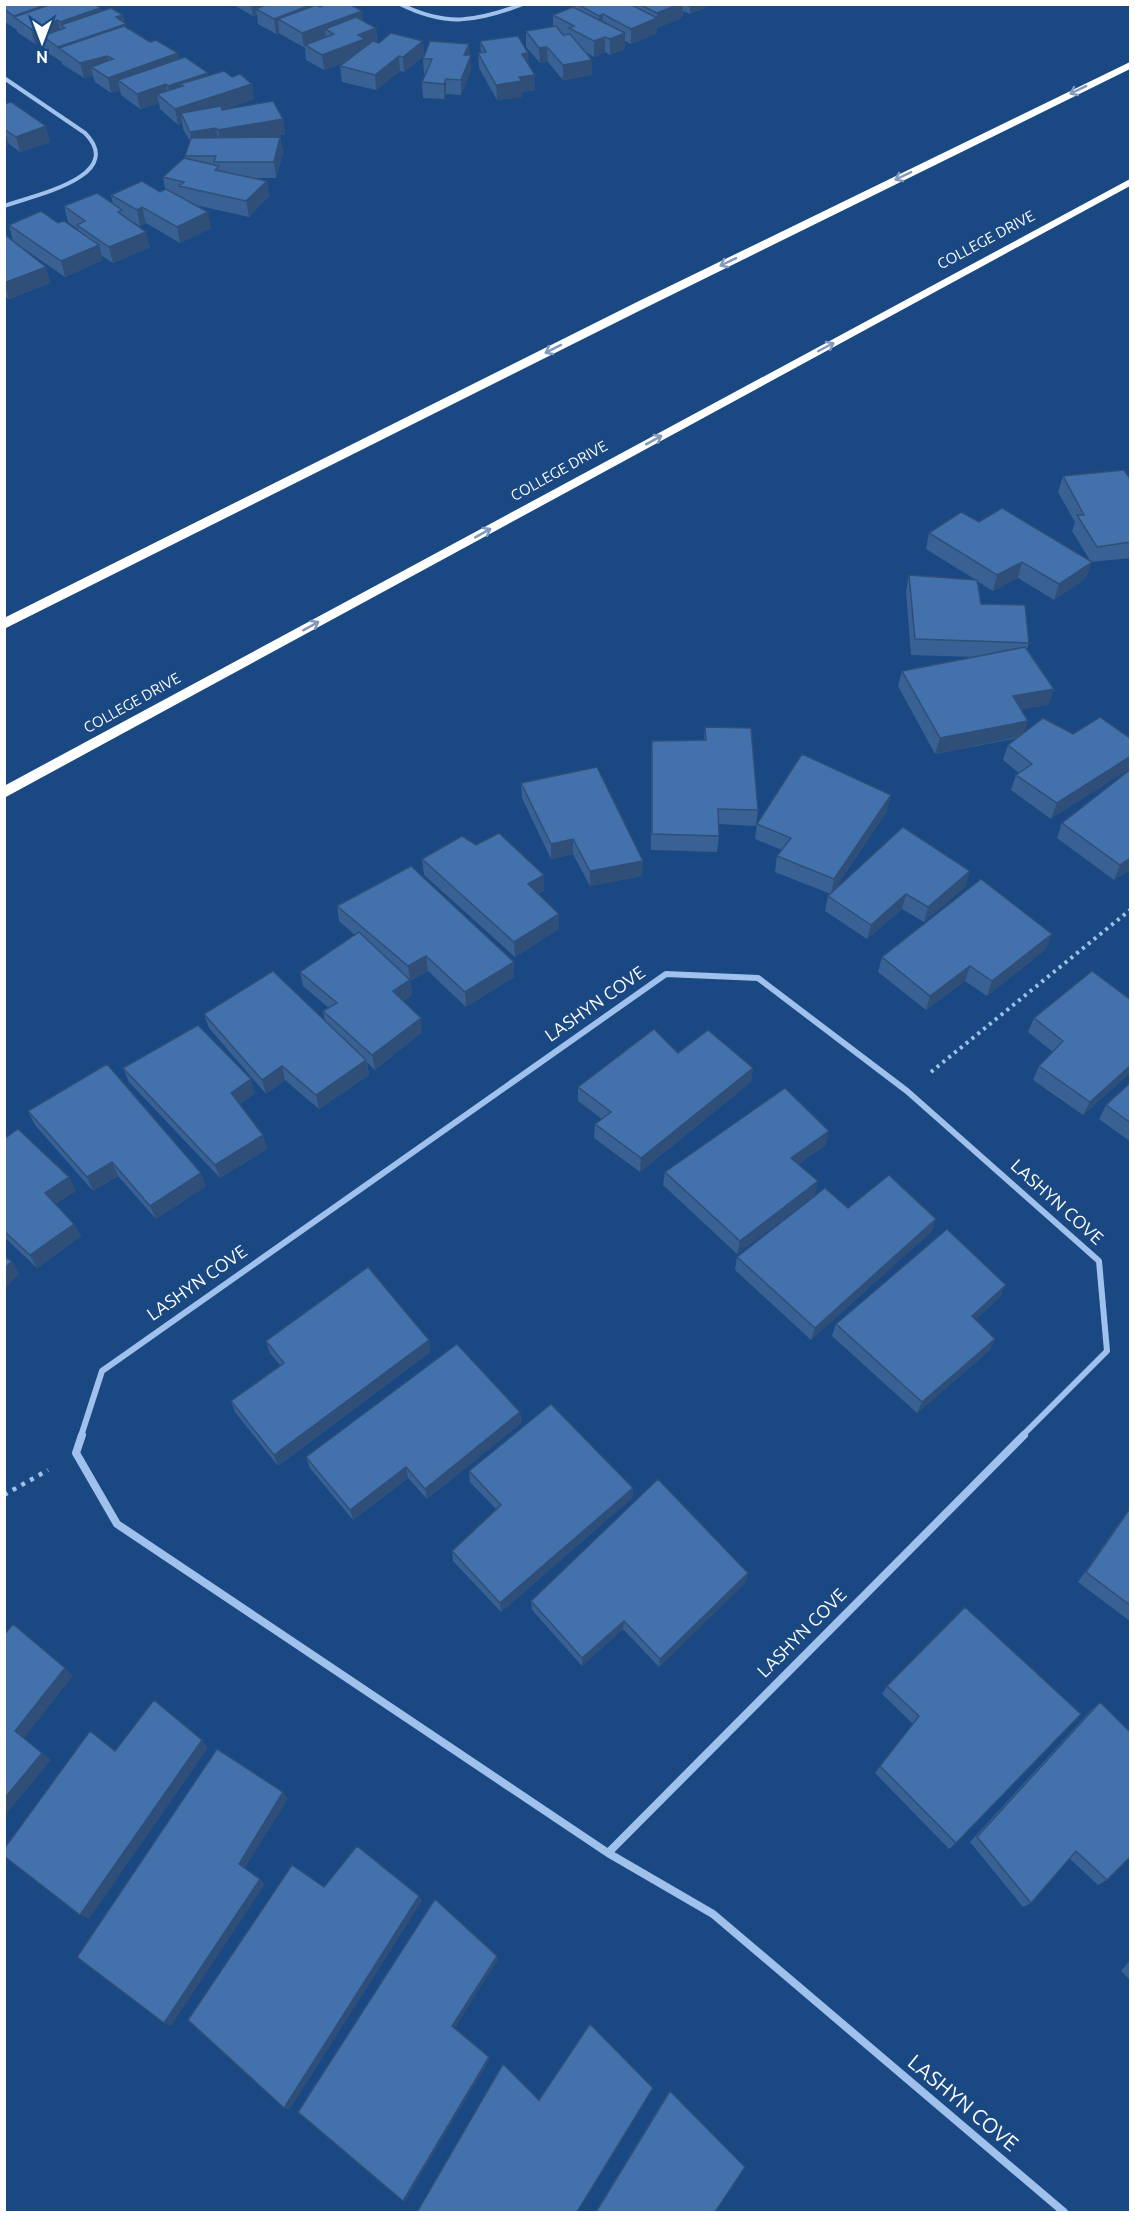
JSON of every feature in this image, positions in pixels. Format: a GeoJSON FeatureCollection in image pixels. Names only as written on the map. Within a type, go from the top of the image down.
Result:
{"type":"FeatureCollection","features":[{"type":"Feature","properties":{"kind":"highway"},"geometry":{"type":"LineString","coordinates":[[4,624],[643,304],[1131,65]]}},
{"type":"Feature","properties":{"kind":"highway","name":"COLLEGE DRIVE"},"geometry":{"type":"LineString","coordinates":[[4,793],[1131,183]]}},
{"type":"Feature","properties":{"kind":"highway"},"geometry":{"type":"LineString","coordinates":[[4,804],[260,654]]}},
{"type":"Feature","properties":{"kind":"street"},"geometry":{"type":"LineString","coordinates":[[400,4],[418,14],[439,20],[463,21],[487,18],[523,4]]}},
{"type":"Feature","properties":{"kind":"street"},"geometry":{"type":"LineString","coordinates":[[4,78],[81,130],[93,141],[97,152],[94,165],[82,176],[4,206]]}},
{"type":"Feature","properties":{"kind":"street","name":"LASHYN COVE"},"geometry":{"type":"LineString","coordinates":[[608,1853],[1107,1351],[1099,1261],[907,1091],[758,978],[666,974],[102,1371],[76,1452],[117,1524],[608,1853],[713,1914],[1064,2212]]}},
{"type":"Feature","properties":{"kind":"path"},"geometry":{"type":"LineString","coordinates":[[936,1068],[1131,910]]}},
{"type":"Feature","properties":{"kind":"path"},"geometry":{"type":"LineString","coordinates":[[4,1495],[76,1452]]}},
{"type":"Feature","properties":{"kind":"building"},"geometry":{"type":"Polygon","coordinates":[[[4,4],[48,4],[14,16],[4,9],[4,4]]]}},
{"type":"Feature","properties":{"kind":"building"},"geometry":{"type":"Polygon","coordinates":[[[52,4],[94,4],[100,8],[31,29],[14,17],[52,4]]]}},
{"type":"Feature","properties":{"kind":"building"},"geometry":{"type":"Polygon","coordinates":[[[268,4],[313,4],[274,19],[256,9],[268,4]]]}},
{"type":"Feature","properties":{"kind":"building"},"geometry":{"type":"Polygon","coordinates":[[[327,4],[349,4],[362,11],[302,33],[278,19],[316,5],[320,7],[327,4]]]}},
{"type":"Feature","properties":{"kind":"building"},"geometry":{"type":"Polygon","coordinates":[[[577,4],[630,4],[657,18],[631,29],[603,14],[599,16],[577,4]]]}},
{"type":"Feature","properties":{"kind":"building"},"geometry":{"type":"Polygon","coordinates":[[[639,4],[680,4],[657,13],[639,4]]]}},
{"type":"Feature","properties":{"kind":"building"},"geometry":{"type":"Polygon","coordinates":[[[573,7],[625,33],[610,39],[605,37],[594,41],[569,28],[574,26],[553,15],[573,7]]]}},
{"type":"Feature","properties":{"kind":"building"},"geometry":{"type":"Polygon","coordinates":[[[111,8],[123,15],[116,17],[126,24],[58,47],[42,36],[65,28],[61,25],[111,8]]]}},
{"type":"Feature","properties":{"kind":"building"},"geometry":{"type":"Polygon","coordinates":[[[356,17],[376,28],[358,35],[365,39],[322,55],[305,45],[334,34],[325,29],[356,17]]]}},
{"type":"Feature","properties":{"kind":"building"},"geometry":{"type":"Polygon","coordinates":[[[124,26],[150,42],[156,40],[178,53],[108,78],[91,67],[113,59],[107,56],[80,63],[59,48],[124,26]]]}},
{"type":"Feature","properties":{"kind":"building"},"geometry":{"type":"Polygon","coordinates":[[[556,26],[563,35],[570,34],[592,60],[563,65],[547,47],[539,48],[526,31],[556,26]]]}},
{"type":"Feature","properties":{"kind":"building"},"geometry":{"type":"Polygon","coordinates":[[[391,33],[423,41],[375,75],[340,66],[373,41],[379,43],[391,33]]]}},
{"type":"Feature","properties":{"kind":"building"},"geometry":{"type":"Polygon","coordinates":[[[518,36],[528,53],[522,54],[535,75],[519,77],[522,81],[496,85],[478,53],[486,52],[480,41],[518,36]]]}},
{"type":"Feature","properties":{"kind":"building"},"geometry":{"type":"Polygon","coordinates":[[[430,41],[469,44],[464,55],[471,55],[461,80],[446,79],[444,84],[422,82],[432,59],[423,59],[430,41]]]}},
{"type":"Feature","properties":{"kind":"building"},"geometry":{"type":"Polygon","coordinates":[[[185,57],[208,73],[137,94],[118,80],[185,57]]]}},
{"type":"Feature","properties":{"kind":"building"},"geometry":{"type":"Polygon","coordinates":[[[224,71],[232,77],[240,74],[252,84],[175,109],[157,94],[183,86],[180,84],[224,71]]]}},
{"type":"Feature","properties":{"kind":"building"},"geometry":{"type":"Polygon","coordinates":[[[273,101],[283,119],[218,130],[216,128],[190,132],[181,113],[221,106],[222,110],[273,101]]]}},
{"type":"Feature","properties":{"kind":"building"},"geometry":{"type":"Polygon","coordinates":[[[11,102],[46,126],[16,137],[4,129],[4,104],[11,102]]]}},
{"type":"Feature","properties":{"kind":"building"},"geometry":{"type":"Polygon","coordinates":[[[280,137],[274,162],[214,162],[216,156],[185,156],[191,138],[280,137]]]}},
{"type":"Feature","properties":{"kind":"building"},"geometry":{"type":"Polygon","coordinates":[[[184,158],[219,166],[215,170],[267,181],[246,201],[179,186],[184,182],[163,177],[184,158]]]}},
{"type":"Feature","properties":{"kind":"building"},"geometry":{"type":"Polygon","coordinates":[[[142,181],[160,192],[166,189],[208,212],[177,227],[142,207],[137,210],[111,195],[142,181]]]}},
{"type":"Feature","properties":{"kind":"building"},"geometry":{"type":"Polygon","coordinates":[[[97,193],[122,210],[118,212],[146,232],[109,247],[77,225],[85,221],[64,206],[97,193]]]}},
{"type":"Feature","properties":{"kind":"building"},"geometry":{"type":"Polygon","coordinates":[[[41,211],[58,223],[64,221],[99,245],[61,261],[9,225],[41,211]]]}},
{"type":"Feature","properties":{"kind":"building"},"geometry":{"type":"Polygon","coordinates":[[[4,234],[46,267],[4,283],[4,234]]]}},
{"type":"Feature","properties":{"kind":"building"},"geometry":{"type":"Polygon","coordinates":[[[1124,470],[1131,480],[1131,542],[1097,547],[1077,515],[1084,515],[1063,476],[1124,470]]]}},
{"type":"Feature","properties":{"kind":"building"},"geometry":{"type":"Polygon","coordinates":[[[1002,508],[1092,562],[1059,584],[1022,562],[997,575],[929,533],[961,512],[979,522],[1002,508]]]}},
{"type":"Feature","properties":{"kind":"building"},"geometry":{"type":"Polygon","coordinates":[[[909,575],[977,580],[981,604],[1025,605],[1029,643],[915,639],[909,575]]]}},
{"type":"Feature","properties":{"kind":"building"},"geometry":{"type":"Polygon","coordinates":[[[1025,647],[1054,689],[1013,696],[1028,721],[940,738],[902,671],[1025,647]]]}},
{"type":"Feature","properties":{"kind":"building"},"geometry":{"type":"Polygon","coordinates":[[[1100,717],[1131,739],[1131,756],[1057,803],[1016,775],[1032,764],[1008,745],[1043,718],[1073,734],[1100,717]]]}},
{"type":"Feature","properties":{"kind":"building"},"geometry":{"type":"Polygon","coordinates":[[[705,727],[751,728],[758,810],[718,809],[719,836],[652,834],[652,741],[706,740],[705,727]]]}},
{"type":"Feature","properties":{"kind":"building"},"geometry":{"type":"Polygon","coordinates":[[[802,754],[891,795],[834,879],[777,856],[791,838],[757,824],[802,754]]]}},
{"type":"Feature","properties":{"kind":"building"},"geometry":{"type":"Polygon","coordinates":[[[597,767],[643,861],[590,871],[573,839],[551,844],[521,783],[597,767]]]}},
{"type":"Feature","properties":{"kind":"building"},"geometry":{"type":"Polygon","coordinates":[[[1131,769],[1131,858],[1120,865],[1062,823],[1131,769]]]}},
{"type":"Feature","properties":{"kind":"building"},"geometry":{"type":"Polygon","coordinates":[[[903,827],[970,871],[928,907],[906,894],[871,925],[828,896],[903,827]]]}},
{"type":"Feature","properties":{"kind":"building"},"geometry":{"type":"Polygon","coordinates":[[[499,833],[544,875],[528,884],[559,914],[514,942],[422,859],[462,836],[476,845],[499,833]]]}},
{"type":"Feature","properties":{"kind":"building"},"geometry":{"type":"Polygon","coordinates":[[[411,866],[514,962],[465,992],[426,956],[408,966],[337,906],[411,866]]]}},
{"type":"Feature","properties":{"kind":"building"},"geometry":{"type":"Polygon","coordinates":[[[981,879],[1052,934],[992,981],[970,966],[930,996],[882,957],[981,879]]]}},
{"type":"Feature","properties":{"kind":"building"},"geometry":{"type":"Polygon","coordinates":[[[359,932],[410,980],[393,991],[421,1018],[372,1055],[323,1011],[337,1003],[300,972],[359,932]]]}},
{"type":"Feature","properties":{"kind":"building"},"geometry":{"type":"Polygon","coordinates":[[[273,971],[366,1060],[316,1095],[282,1066],[262,1080],[204,1014],[273,971]]]}},
{"type":"Feature","properties":{"kind":"building"},"geometry":{"type":"Polygon","coordinates":[[[1092,971],[1131,1000],[1131,1065],[1090,1102],[1039,1066],[1063,1041],[1034,1018],[1092,971]]]}},
{"type":"Feature","properties":{"kind":"building"},"geometry":{"type":"Polygon","coordinates":[[[198,1025],[251,1079],[231,1093],[263,1135],[215,1165],[123,1068],[198,1025]]]}},
{"type":"Feature","properties":{"kind":"building"},"geometry":{"type":"Polygon","coordinates":[[[654,1029],[678,1053],[708,1030],[753,1068],[641,1158],[595,1124],[611,1112],[578,1087],[654,1029]]]}},
{"type":"Feature","properties":{"kind":"building"},"geometry":{"type":"Polygon","coordinates":[[[107,1064],[201,1173],[150,1206],[112,1162],[87,1177],[28,1111],[107,1064]]]}},
{"type":"Feature","properties":{"kind":"building"},"geometry":{"type":"Polygon","coordinates":[[[1131,1082],[1131,1123],[1106,1105],[1131,1082]]]}},
{"type":"Feature","properties":{"kind":"building"},"geometry":{"type":"Polygon","coordinates":[[[785,1088],[829,1131],[791,1158],[818,1181],[740,1241],[665,1172],[785,1088]]]}},
{"type":"Feature","properties":{"kind":"building"},"geometry":{"type":"Polygon","coordinates":[[[18,1129],[69,1177],[45,1193],[74,1224],[30,1255],[4,1231],[4,1139],[18,1129]]]}},
{"type":"Feature","properties":{"kind":"building"},"geometry":{"type":"Polygon","coordinates":[[[889,1175],[936,1219],[815,1328],[737,1257],[825,1188],[848,1208],[889,1175]]]}},
{"type":"Feature","properties":{"kind":"building"},"geometry":{"type":"Polygon","coordinates":[[[947,1229],[1006,1285],[972,1316],[995,1339],[922,1402],[836,1324],[947,1229]]]}},
{"type":"Feature","properties":{"kind":"building"},"geometry":{"type":"Polygon","coordinates":[[[4,1257],[12,1261],[4,1269],[4,1257]]]}},
{"type":"Feature","properties":{"kind":"building"},"geometry":{"type":"Polygon","coordinates":[[[368,1267],[429,1340],[274,1455],[231,1401],[284,1363],[266,1341],[368,1267]]]}},
{"type":"Feature","properties":{"kind":"building"},"geometry":{"type":"Polygon","coordinates":[[[457,1344],[520,1412],[425,1489],[406,1467],[350,1510],[306,1457],[457,1344]]]}},
{"type":"Feature","properties":{"kind":"building"},"geometry":{"type":"Polygon","coordinates":[[[551,1404],[633,1488],[500,1603],[452,1551],[501,1505],[469,1471],[551,1404]]]}},
{"type":"Feature","properties":{"kind":"building"},"geometry":{"type":"Polygon","coordinates":[[[658,1479],[748,1573],[660,1659],[624,1621],[582,1658],[531,1601],[658,1479]]]}},
{"type":"Feature","properties":{"kind":"building"},"geometry":{"type":"Polygon","coordinates":[[[1129,1510],[1131,1511],[1131,1606],[1086,1572],[1129,1510]]]}},
{"type":"Feature","properties":{"kind":"building"},"geometry":{"type":"Polygon","coordinates":[[[965,1607],[1081,1714],[956,1843],[880,1766],[919,1716],[887,1686],[965,1607]]]}},
{"type":"Feature","properties":{"kind":"building"},"geometry":{"type":"Polygon","coordinates":[[[13,1624],[65,1668],[15,1731],[42,1753],[4,1799],[4,1635],[13,1624]]]}},
{"type":"Feature","properties":{"kind":"building"},"geometry":{"type":"Polygon","coordinates":[[[154,1700],[202,1740],[80,1915],[4,1856],[4,1849],[90,1731],[115,1751],[154,1700]]]}},
{"type":"Feature","properties":{"kind":"building"},"geometry":{"type":"Polygon","coordinates":[[[1100,1702],[1131,1733],[1131,1856],[1107,1880],[1076,1851],[1031,1903],[977,1837],[1100,1702]]]}},
{"type":"Feature","properties":{"kind":"building"},"geometry":{"type":"Polygon","coordinates":[[[217,1749],[283,1792],[239,1864],[260,1879],[164,2023],[77,1957],[217,1749]]]}},
{"type":"Feature","properties":{"kind":"building"},"geometry":{"type":"Polygon","coordinates":[[[357,1846],[419,1896],[284,2108],[188,2020],[292,1865],[324,1887],[357,1846]]]}},
{"type":"Feature","properties":{"kind":"building"},"geometry":{"type":"Polygon","coordinates":[[[435,1899],[497,1956],[452,2026],[489,2057],[403,2201],[298,2112],[435,1899]]]}},
{"type":"Feature","properties":{"kind":"building"},"geometry":{"type":"Polygon","coordinates":[[[590,2024],[653,2088],[577,2212],[417,2212],[503,2064],[539,2100],[590,2024]]]}},
{"type":"Feature","properties":{"kind":"building"},"geometry":{"type":"Polygon","coordinates":[[[670,2091],[745,2167],[715,2212],[596,2212],[670,2091]]]}}]}
